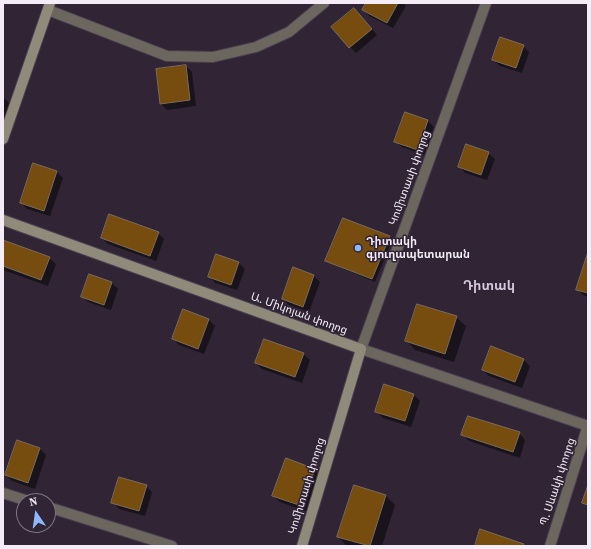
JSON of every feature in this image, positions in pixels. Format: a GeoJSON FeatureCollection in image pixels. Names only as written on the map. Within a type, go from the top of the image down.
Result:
{"type":"FeatureCollection","features":[{"type":"Feature","properties":{"kind":"main road"},"geometry":{"type":"LineString","coordinates":[[3,139],[49,6]]}},
{"type":"Feature","properties":{"kind":"main road","name":"Ա. Միկոյան փողոց"},"geometry":{"type":"LineString","coordinates":[[3,220],[361,349]]}},
{"type":"Feature","properties":{"kind":"main road","name":"Կոմիտասի փողոց"},"geometry":{"type":"LineString","coordinates":[[302,546],[361,349]]}},
{"type":"Feature","properties":{"kind":"street"},"geometry":{"type":"LineString","coordinates":[[49,6],[167,56],[213,57],[256,47],[289,32],[324,3]]}},
{"type":"Feature","properties":{"kind":"street","name":"Կոմիտասի փողոց"},"geometry":{"type":"LineString","coordinates":[[361,349],[486,3]]}},
{"type":"Feature","properties":{"kind":"street","name":"Ա. Միկոյան փողոց"},"geometry":{"type":"LineString","coordinates":[[361,349],[588,425]]}},
{"type":"Feature","properties":{"kind":"street","name":"Պ. Սևակի փողոց"},"geometry":{"type":"LineString","coordinates":[[550,546],[588,425]]}},
{"type":"Feature","properties":{"kind":"street"},"geometry":{"type":"LineString","coordinates":[[3,493],[16,497]]}},
{"type":"Feature","properties":{"kind":"street"},"geometry":{"type":"LineString","coordinates":[[56,510],[172,546]]}},
{"type":"Feature","properties":{"kind":"building"},"geometry":{"type":"Polygon","coordinates":[[[366,3],[398,3],[387,23],[362,10],[366,3]]]}},
{"type":"Feature","properties":{"kind":"building"},"geometry":{"type":"Polygon","coordinates":[[[354,8],[372,29],[349,48],[331,27],[354,8]]]}},
{"type":"Feature","properties":{"kind":"building"},"geometry":{"type":"Polygon","coordinates":[[[500,37],[524,45],[516,68],[492,60],[500,37]]]}},
{"type":"Feature","properties":{"kind":"building"},"geometry":{"type":"Polygon","coordinates":[[[186,65],[190,100],[160,104],[156,69],[186,65]]]}},
{"type":"Feature","properties":{"kind":"building"},"geometry":{"type":"Polygon","coordinates":[[[405,112],[428,120],[418,150],[394,142],[405,112]]]}},
{"type":"Feature","properties":{"kind":"building"},"geometry":{"type":"Polygon","coordinates":[[[466,144],[489,152],[481,175],[458,167],[466,144]]]}},
{"type":"Feature","properties":{"kind":"building"},"geometry":{"type":"Polygon","coordinates":[[[33,163],[57,171],[44,211],[20,203],[33,163]]]}},
{"type":"Feature","properties":{"kind":"building"},"geometry":{"type":"Polygon","coordinates":[[[109,214],[159,232],[150,256],[101,238],[109,214]]]}},
{"type":"Feature","properties":{"kind":"building"},"geometry":{"type":"Polygon","coordinates":[[[343,218],[390,236],[372,279],[325,261],[343,218]]]}},
{"type":"Feature","properties":{"kind":"building"},"geometry":{"type":"Polygon","coordinates":[[[3,240],[50,257],[41,280],[3,266],[3,240]]]}},
{"type":"Feature","properties":{"kind":"building"},"geometry":{"type":"Polygon","coordinates":[[[588,252],[588,293],[576,290],[588,252]]]}},
{"type":"Feature","properties":{"kind":"building"},"geometry":{"type":"Polygon","coordinates":[[[216,254],[239,262],[231,285],[208,277],[216,254]]]}},
{"type":"Feature","properties":{"kind":"building"},"geometry":{"type":"Polygon","coordinates":[[[293,267],[314,275],[303,307],[282,299],[293,267]]]}},
{"type":"Feature","properties":{"kind":"building"},"geometry":{"type":"Polygon","coordinates":[[[89,274],[112,282],[104,305],[81,297],[89,274]]]}},
{"type":"Feature","properties":{"kind":"building"},"geometry":{"type":"Polygon","coordinates":[[[417,304],[457,316],[445,354],[405,341],[417,304]]]}},
{"type":"Feature","properties":{"kind":"building"},"geometry":{"type":"Polygon","coordinates":[[[183,309],[209,319],[198,349],[172,339],[183,309]]]}},
{"type":"Feature","properties":{"kind":"building"},"geometry":{"type":"Polygon","coordinates":[[[264,339],[304,353],[295,377],[255,363],[264,339]]]}},
{"type":"Feature","properties":{"kind":"building"},"geometry":{"type":"Polygon","coordinates":[[[491,346],[524,359],[515,382],[482,370],[491,346]]]}},
{"type":"Feature","properties":{"kind":"building"},"geometry":{"type":"Polygon","coordinates":[[[384,384],[414,394],[405,421],[375,412],[384,384]]]}},
{"type":"Feature","properties":{"kind":"building"},"geometry":{"type":"Polygon","coordinates":[[[468,416],[520,432],[513,452],[461,435],[468,416]]]}},
{"type":"Feature","properties":{"kind":"building"},"geometry":{"type":"Polygon","coordinates":[[[17,440],[40,448],[28,483],[5,475],[17,440]]]}},
{"type":"Feature","properties":{"kind":"building"},"geometry":{"type":"Polygon","coordinates":[[[286,458],[315,469],[302,506],[272,496],[286,458]]]}},
{"type":"Feature","properties":{"kind":"building"},"geometry":{"type":"Polygon","coordinates":[[[119,477],[147,485],[139,511],[111,503],[119,477]]]}},
{"type":"Feature","properties":{"kind":"building"},"geometry":{"type":"Polygon","coordinates":[[[354,485],[386,495],[370,546],[337,537],[354,485]]]}},
{"type":"Feature","properties":{"kind":"building"},"geometry":{"type":"Polygon","coordinates":[[[588,485],[588,505],[582,503],[588,485]]]}},
{"type":"Feature","properties":{"kind":"building"},"geometry":{"type":"Polygon","coordinates":[[[480,529],[524,544],[523,546],[475,546],[480,529]]]}},
{"type":"Feature","properties":{"kind":"place","name":"Դիտակի գյուղապետարան"},"geometry":{"type":"Point","coordinates":[358,248]}},
{"type":"Feature","properties":{"kind":"district","name":"Դիտակ"},"geometry":{"type":"Point","coordinates":[489,287]}}]}
